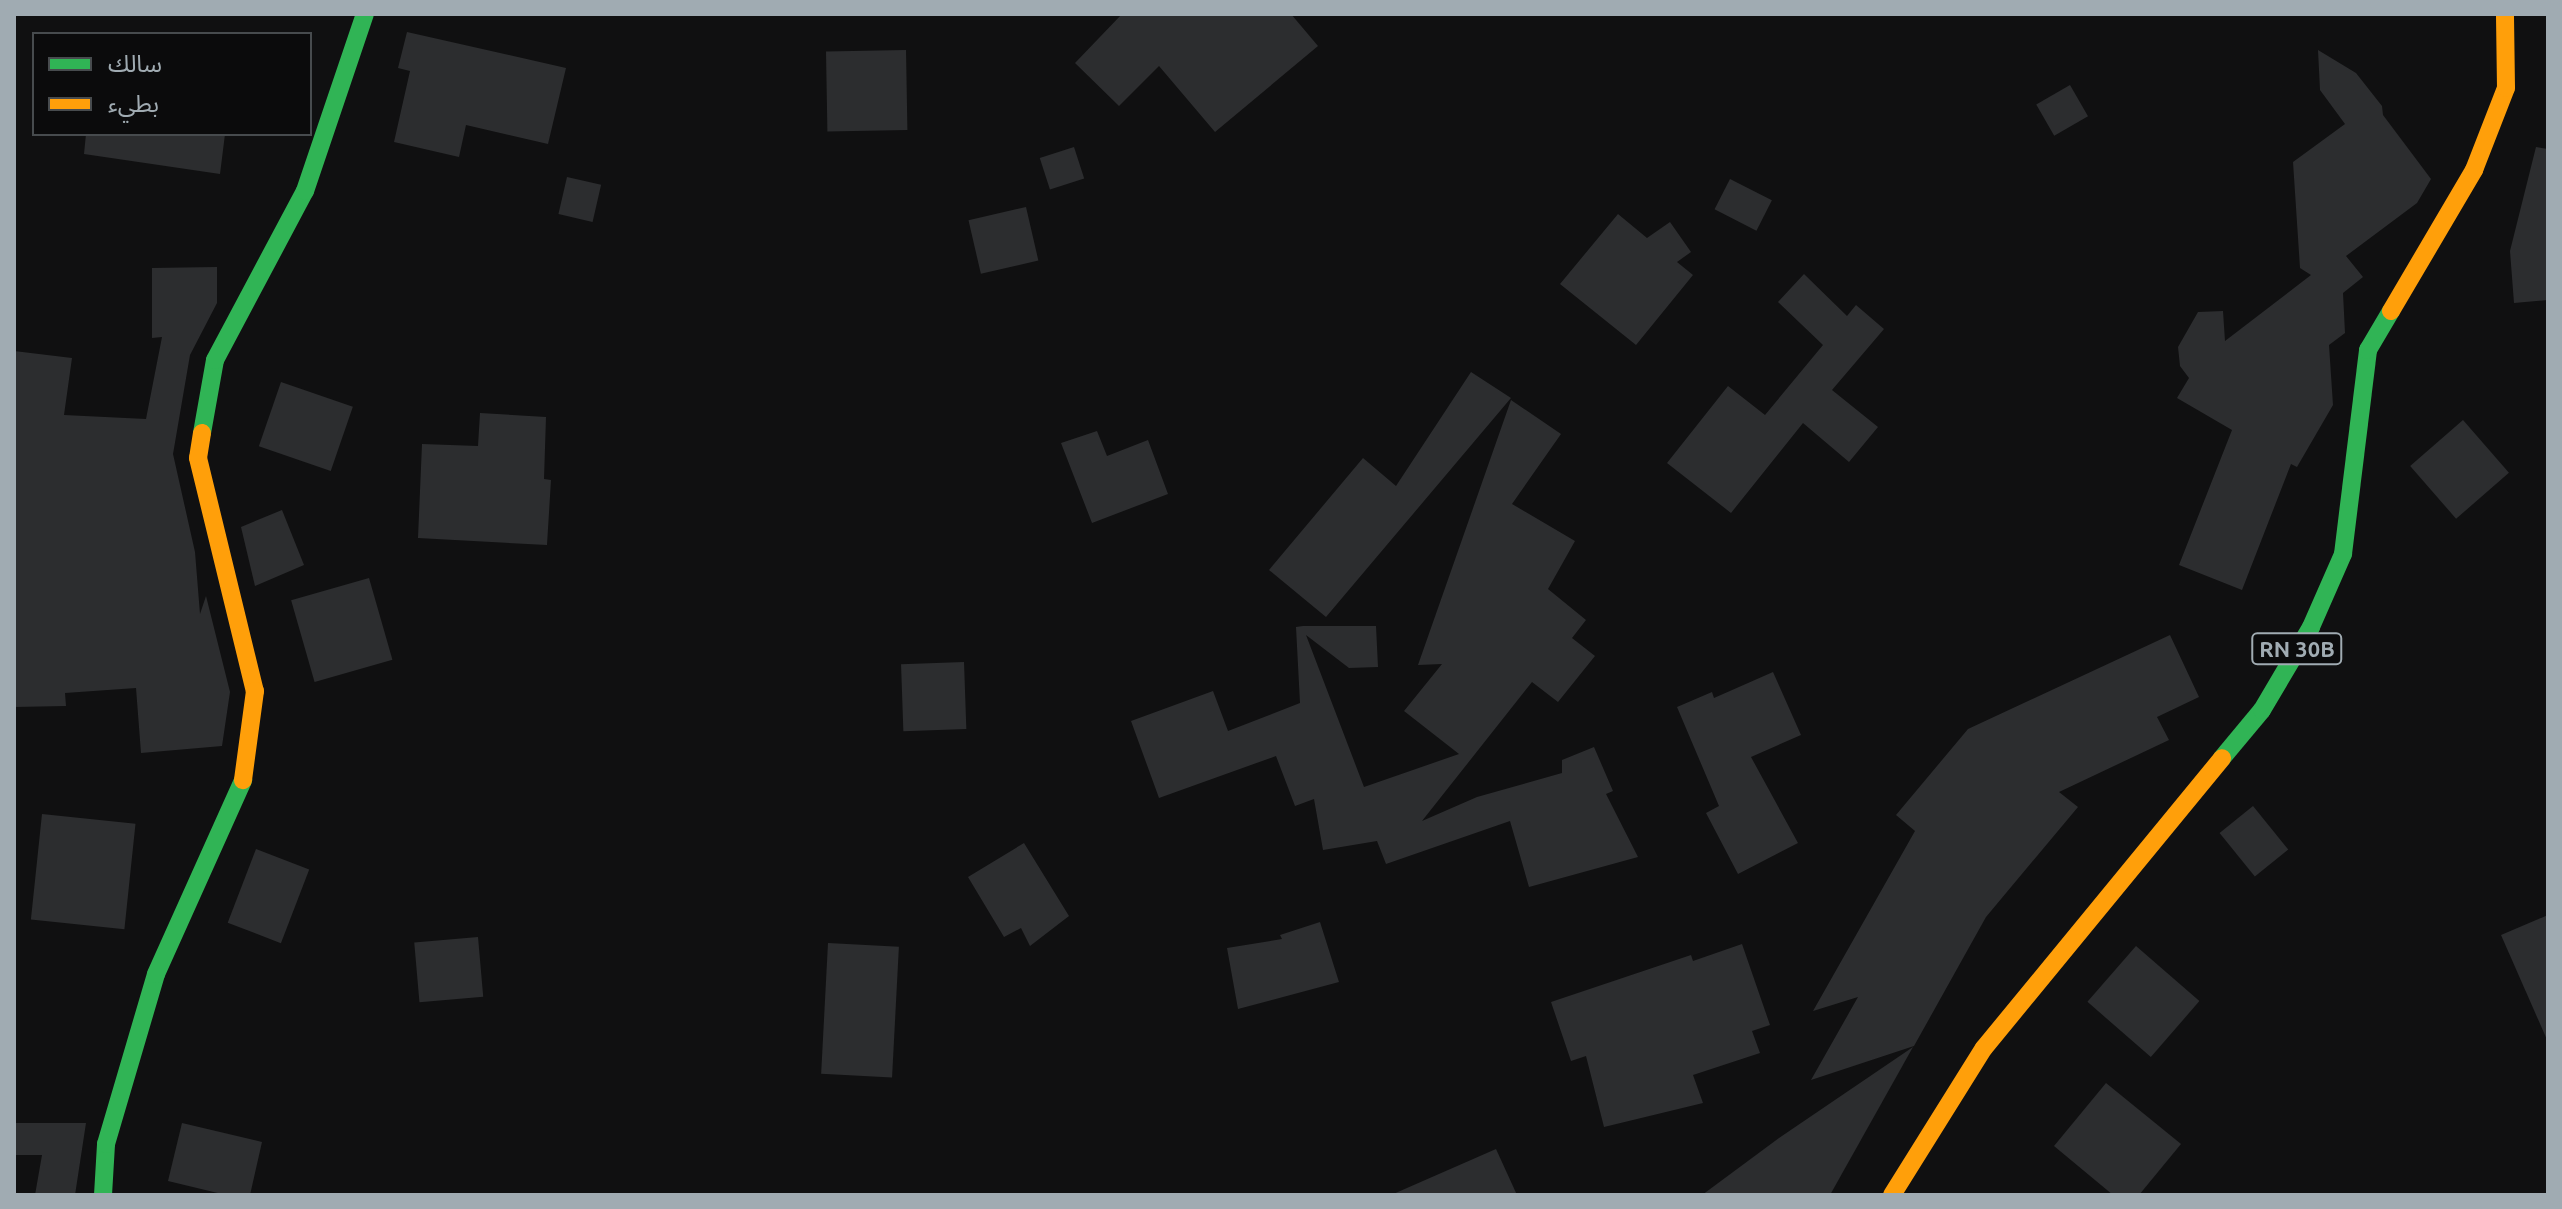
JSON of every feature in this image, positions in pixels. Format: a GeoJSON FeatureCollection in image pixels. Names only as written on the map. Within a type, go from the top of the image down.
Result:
{"type":"FeatureCollection","features":[{"type":"Feature","properties":{"kind":"main road"},"geometry":{"type":"LineString","coordinates":[[103,1195],[106,1144],[156,974],[243,779],[255,691],[198,458],[215,360],[305,191],[365,14]]}},
{"type":"Feature","properties":{"kind":"main road","name":"RN 30B"},"geometry":{"type":"LineString","coordinates":[[1892,1195],[1984,1048],[2262,710],[2311,627],[2343,554],[2368,350],[2474,170],[2506,88],[2505,14]]}},
{"type":"Feature","properties":{"kind":"building"},"geometry":{"type":"Polygon","coordinates":[[[1122,14],[1291,14],[1318,46],[1215,132],[1159,66],[1119,106],[1075,63],[1122,14]]]}},
{"type":"Feature","properties":{"kind":"building"},"geometry":{"type":"Polygon","coordinates":[[[407,32],[566,68],[548,144],[466,125],[459,157],[394,142],[410,71],[398,68],[407,32]]]}},
{"type":"Feature","properties":{"kind":"building"},"geometry":{"type":"Polygon","coordinates":[[[906,50],[907,130],[827,131],[826,51],[906,50]]]}},
{"type":"Feature","properties":{"kind":"building"},"geometry":{"type":"Polygon","coordinates":[[[2318,50],[2356,73],[2431,179],[2417,203],[2346,256],[2363,277],[2343,293],[2345,333],[2329,345],[2333,405],[2297,467],[2291,464],[2242,590],[2179,565],[2232,430],[2177,398],[2189,378],[2180,366],[2178,347],[2198,312],[2223,311],[2225,341],[2311,275],[2300,268],[2293,162],[2345,124],[2320,90],[2318,50]]]}},
{"type":"Feature","properties":{"kind":"building"},"geometry":{"type":"Polygon","coordinates":[[[2070,85],[2088,116],[2054,136],[2036,104],[2070,85]]]}},
{"type":"Feature","properties":{"kind":"building"},"geometry":{"type":"Polygon","coordinates":[[[86,136],[225,136],[220,174],[84,154],[86,136]]]}},
{"type":"Feature","properties":{"kind":"building"},"geometry":{"type":"Polygon","coordinates":[[[1074,147],[1084,178],[1050,190],[1040,158],[1074,147]]]}},
{"type":"Feature","properties":{"kind":"building"},"geometry":{"type":"Polygon","coordinates":[[[2536,147],[2548,149],[2548,300],[2514,303],[2510,251],[2536,147]]]}},
{"type":"Feature","properties":{"kind":"building"},"geometry":{"type":"Polygon","coordinates":[[[567,177],[601,185],[593,222],[558,214],[567,177]]]}},
{"type":"Feature","properties":{"kind":"building"},"geometry":{"type":"Polygon","coordinates":[[[1730,179],[1772,200],[1756,231],[1715,209],[1730,179]]]}},
{"type":"Feature","properties":{"kind":"building"},"geometry":{"type":"Polygon","coordinates":[[[1026,207],[1038,261],[981,274],[969,220],[1026,207]]]}},
{"type":"Feature","properties":{"kind":"building"},"geometry":{"type":"Polygon","coordinates":[[[1618,214],[1647,238],[1670,222],[1691,252],[1677,262],[1693,275],[1636,345],[1560,284],[1618,214]]]}},
{"type":"Feature","properties":{"kind":"building"},"geometry":{"type":"Polygon","coordinates":[[[217,267],[217,303],[190,355],[173,454],[195,552],[200,614],[206,596],[230,692],[222,746],[141,753],[136,688],[65,693],[66,706],[14,707],[14,351],[72,358],[64,415],[146,419],[162,337],[152,338],[152,268],[217,267]]]}},
{"type":"Feature","properties":{"kind":"building"},"geometry":{"type":"Polygon","coordinates":[[[1804,274],[1847,316],[1856,305],[1884,329],[1832,390],[1878,427],[1849,462],[1803,423],[1731,513],[1667,463],[1728,386],[1765,415],[1823,345],[1778,302],[1804,274]]]}},
{"type":"Feature","properties":{"kind":"building"},"geometry":{"type":"Polygon","coordinates":[[[1471,372],[1511,398],[1326,617],[1269,570],[1363,458],[1396,486],[1471,372]]]}},
{"type":"Feature","properties":{"kind":"building"},"geometry":{"type":"Polygon","coordinates":[[[281,382],[353,407],[331,471],[259,446],[281,382]]]}},
{"type":"Feature","properties":{"kind":"building"},"geometry":{"type":"Polygon","coordinates":[[[1511,400],[1561,434],[1512,504],[1575,541],[1548,589],[1586,620],[1572,638],[1595,656],[1558,702],[1532,682],[1422,821],[1477,797],[1562,773],[1562,760],[1594,747],[1613,791],[1606,794],[1638,857],[1529,887],[1510,821],[1386,864],[1377,841],[1323,850],[1314,799],[1295,806],[1276,756],[1159,798],[1131,721],[1213,691],[1228,731],[1300,703],[1296,627],[1376,626],[1378,667],[1349,668],[1306,635],[1364,787],[1459,754],[1404,711],[1442,664],[1418,665],[1511,400]]]}},
{"type":"Feature","properties":{"kind":"building"},"geometry":{"type":"Polygon","coordinates":[[[480,413],[546,417],[544,479],[551,480],[547,545],[418,538],[422,444],[478,446],[480,413]]]}},
{"type":"Feature","properties":{"kind":"building"},"geometry":{"type":"Polygon","coordinates":[[[2463,420],[2509,473],[2456,519],[2410,466],[2463,420]]]}},
{"type":"Feature","properties":{"kind":"building"},"geometry":{"type":"Polygon","coordinates":[[[1097,431],[1107,456],[1148,440],[1168,494],[1092,523],[1061,443],[1097,431]]]}},
{"type":"Feature","properties":{"kind":"building"},"geometry":{"type":"Polygon","coordinates":[[[282,510],[304,565],[255,586],[241,527],[282,510]]]}},
{"type":"Feature","properties":{"kind":"building"},"geometry":{"type":"Polygon","coordinates":[[[369,578],[392,660],[315,682],[291,600],[369,578]]]}},
{"type":"Feature","properties":{"kind":"building"},"geometry":{"type":"Polygon","coordinates":[[[2170,635],[2199,697],[2157,717],[2169,740],[2059,792],[2078,807],[1986,917],[1914,1046],[1811,1080],[1858,997],[1813,1011],[1915,831],[1896,815],[1968,729],[2170,635]]]}},
{"type":"Feature","properties":{"kind":"building"},"geometry":{"type":"Polygon","coordinates":[[[964,662],[966,729],[903,731],[901,664],[964,662]]]}},
{"type":"Feature","properties":{"kind":"building"},"geometry":{"type":"Polygon","coordinates":[[[1773,672],[1801,735],[1751,757],[1798,843],[1738,874],[1706,813],[1719,806],[1677,707],[1712,692],[1714,698],[1773,672]]]}},
{"type":"Feature","properties":{"kind":"building"},"geometry":{"type":"Polygon","coordinates":[[[2253,806],[2288,850],[2255,877],[2220,833],[2253,806]]]}},
{"type":"Feature","properties":{"kind":"building"},"geometry":{"type":"Polygon","coordinates":[[[42,814],[135,824],[124,929],[31,919],[42,814]]]}},
{"type":"Feature","properties":{"kind":"building"},"geometry":{"type":"Polygon","coordinates":[[[1024,843],[1069,916],[1030,946],[1021,928],[1004,937],[968,877],[1024,843]]]}},
{"type":"Feature","properties":{"kind":"building"},"geometry":{"type":"Polygon","coordinates":[[[256,849],[309,869],[281,943],[228,923],[256,849]]]}},
{"type":"Feature","properties":{"kind":"building"},"geometry":{"type":"Polygon","coordinates":[[[2548,915],[2548,1042],[2501,935],[2548,915]]]}},
{"type":"Feature","properties":{"kind":"building"},"geometry":{"type":"Polygon","coordinates":[[[1320,922],[1339,982],[1238,1009],[1227,948],[1282,939],[1280,935],[1320,922]]]}},
{"type":"Feature","properties":{"kind":"building"},"geometry":{"type":"Polygon","coordinates":[[[478,937],[483,997],[419,1002],[414,943],[478,937]]]}},
{"type":"Feature","properties":{"kind":"building"},"geometry":{"type":"Polygon","coordinates":[[[828,943],[899,947],[892,1078],[821,1074],[828,943]]]}},
{"type":"Feature","properties":{"kind":"building"},"geometry":{"type":"Polygon","coordinates":[[[1742,944],[1770,1025],[1752,1031],[1760,1053],[1693,1075],[1703,1103],[1604,1127],[1586,1056],[1571,1061],[1551,1002],[1691,955],[1693,961],[1742,944]]]}},
{"type":"Feature","properties":{"kind":"building"},"geometry":{"type":"Polygon","coordinates":[[[2136,946],[2199,1001],[2151,1057],[2087,1002],[2136,946]]]}},
{"type":"Feature","properties":{"kind":"building"},"geometry":{"type":"Polygon","coordinates":[[[1913,1047],[1830,1195],[1702,1195],[1779,1138],[1913,1047]]]}},
{"type":"Feature","properties":{"kind":"building"},"geometry":{"type":"Polygon","coordinates":[[[2106,1083],[2181,1144],[2139,1195],[2113,1195],[2054,1146],[2106,1083]]]}},
{"type":"Feature","properties":{"kind":"building"},"geometry":{"type":"Polygon","coordinates":[[[14,1123],[86,1123],[75,1195],[35,1195],[42,1155],[14,1155],[14,1123]]]}},
{"type":"Feature","properties":{"kind":"building"},"geometry":{"type":"Polygon","coordinates":[[[182,1123],[262,1142],[250,1195],[226,1195],[168,1181],[182,1123]]]}},
{"type":"Feature","properties":{"kind":"building"},"geometry":{"type":"Polygon","coordinates":[[[1496,1149],[1517,1195],[1391,1195],[1496,1149]]]}},
{"type":"Feature","properties":{"kind":"traffic: fast"},"geometry":{"type":"LineString","coordinates":[[202,433],[215,360],[305,191],[365,14]]}},
{"type":"Feature","properties":{"kind":"traffic: fast"},"geometry":{"type":"LineString","coordinates":[[2222,758],[2262,710],[2311,627],[2343,554],[2368,350],[2391,311]]}},
{"type":"Feature","properties":{"kind":"traffic: fast"},"geometry":{"type":"LineString","coordinates":[[103,1195],[106,1144],[156,974],[243,780]]}},
{"type":"Feature","properties":{"kind":"traffic: slow"},"geometry":{"type":"LineString","coordinates":[[2391,311],[2474,170],[2506,88],[2505,14]]}},
{"type":"Feature","properties":{"kind":"traffic: slow"},"geometry":{"type":"LineString","coordinates":[[202,433],[198,458],[255,691],[243,780]]}},
{"type":"Feature","properties":{"kind":"traffic: slow"},"geometry":{"type":"LineString","coordinates":[[1892,1195],[1984,1048],[2222,758]]}}]}
